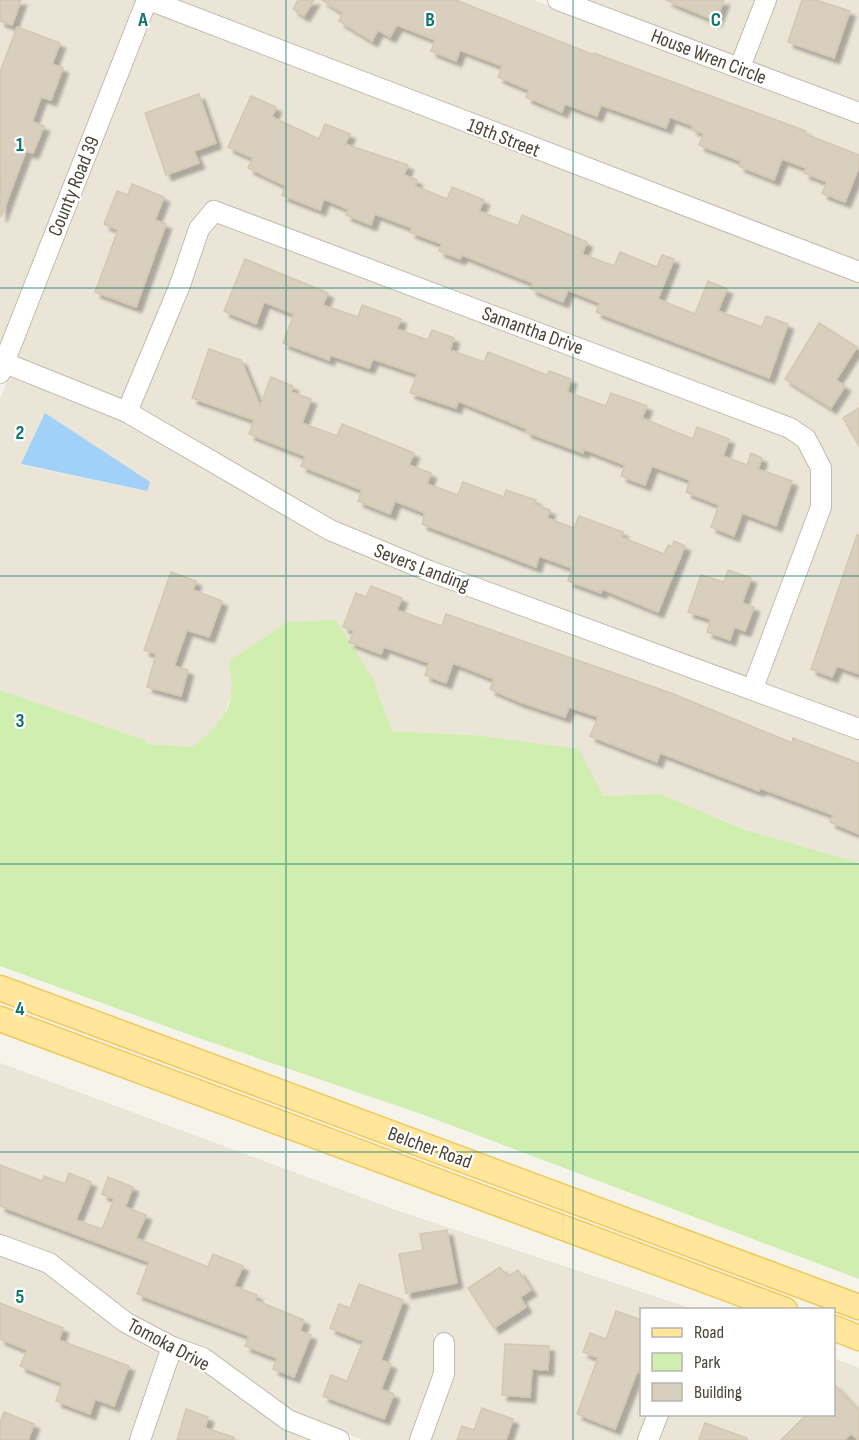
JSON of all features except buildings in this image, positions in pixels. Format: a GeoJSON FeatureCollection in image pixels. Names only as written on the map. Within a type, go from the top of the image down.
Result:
{"type":"FeatureCollection","features":[{"type":"Feature","properties":{"kind":"main road","name":"Belcher Road"},"geometry":{"type":"LineString","coordinates":[[0,988],[859,1307]]}},
{"type":"Feature","properties":{"kind":"main road","name":"Belcher Road"},"geometry":{"type":"LineString","coordinates":[[0,1019],[780,1308]]}},
{"type":"Feature","properties":{"kind":"main road"},"geometry":{"type":"LineString","coordinates":[[835,1328],[859,1338]]}},
{"type":"Feature","properties":{"kind":"street","name":"19th Street"},"geometry":{"type":"LineString","coordinates":[[148,0],[859,272]]}},
{"type":"Feature","properties":{"kind":"street","name":"County Road 39"},"geometry":{"type":"LineString","coordinates":[[1,366],[148,0]]}},
{"type":"Feature","properties":{"kind":"street","name":"House Wren Circle"},"geometry":{"type":"LineString","coordinates":[[558,0],[859,113]]}},
{"type":"Feature","properties":{"kind":"street"},"geometry":{"type":"LineString","coordinates":[[740,67],[765,0]]}},
{"type":"Feature","properties":{"kind":"street","name":"Samantha Drive"},"geometry":{"type":"LineString","coordinates":[[127,412],[180,285],[199,229],[214,211],[790,428],[806,439],[821,468],[821,507],[753,688]]}},
{"type":"Feature","properties":{"kind":"street","name":"Severs Landing"},"geometry":{"type":"LineString","coordinates":[[1,366],[127,412],[330,530],[429,571],[753,688],[859,729]]}},
{"type":"Feature","properties":{"kind":"street","name":"Tomoka Drive"},"geometry":{"type":"LineString","coordinates":[[0,1245],[48,1263],[125,1322],[172,1347],[203,1358],[288,1420],[339,1440]]}},
{"type":"Feature","properties":{"kind":"street"},"geometry":{"type":"LineString","coordinates":[[420,1440],[444,1374],[444,1343]]}},
{"type":"Feature","properties":{"kind":"street"},"geometry":{"type":"LineString","coordinates":[[140,1440],[172,1347]]}},
{"type":"Feature","properties":{"kind":"street"},"geometry":{"type":"LineString","coordinates":[[648,1440],[657,1416]]}},
{"type":"Feature","properties":{"kind":"shaded area"},"geometry":{"type":"Polygon","coordinates":[[[0,0],[136,0],[0,347],[0,0]]]}},
{"type":"Feature","properties":{"kind":"shaded area"},"geometry":{"type":"Polygon","coordinates":[[[172,0],[534,0],[737,75],[859,122],[859,264],[172,0]]]}},
{"type":"Feature","properties":{"kind":"shaded area"},"geometry":{"type":"Polygon","coordinates":[[[583,0],[755,0],[734,56],[583,0]]]}},
{"type":"Feature","properties":{"kind":"shaded area"},"geometry":{"type":"Polygon","coordinates":[[[776,0],[859,0],[859,104],[752,62],[776,0]]]}},
{"type":"Feature","properties":{"kind":"shaded area"},"geometry":{"type":"Polygon","coordinates":[[[153,10],[859,281],[859,720],[765,683],[830,507],[793,420],[217,203],[190,226],[171,281],[121,400],[16,358],[153,10]]]}},
{"type":"Feature","properties":{"kind":"shaded area"},"geometry":{"type":"Polygon","coordinates":[[[218,221],[786,435],[799,444],[812,469],[812,504],[747,677],[432,563],[334,522],[138,409],[207,233],[218,221]]]}},
{"type":"Feature","properties":{"kind":"shaded area"},"geometry":{"type":"Polygon","coordinates":[[[10,374],[123,419],[327,537],[859,738],[859,863],[743,829],[660,794],[603,796],[473,735],[392,731],[373,679],[234,687],[221,723],[193,747],[148,744],[145,740],[0,690],[0,399],[10,374]],[[45,414],[22,465],[146,491],[45,414]]]}},
{"type":"Feature","properties":{"kind":"shaded area"},"geometry":{"type":"Polygon","coordinates":[[[0,1063],[393,1209],[690,1308],[640,1308],[640,1416],[648,1416],[638,1440],[430,1440],[453,1377],[452,1335],[434,1334],[435,1372],[409,1440],[363,1440],[292,1413],[0,1236],[0,1063]]]}},
{"type":"Feature","properties":{"kind":"shaded area"},"geometry":{"type":"Polygon","coordinates":[[[0,1254],[44,1270],[161,1351],[130,1440],[0,1440],[0,1254]]]}},
{"type":"Feature","properties":{"kind":"shaded area"},"geometry":{"type":"Polygon","coordinates":[[[835,1358],[859,1368],[859,1440],[658,1440],[668,1416],[835,1416],[835,1358]]]}},
{"type":"Feature","properties":{"kind":"shaded area"},"geometry":{"type":"Polygon","coordinates":[[[178,1359],[198,1365],[316,1440],[150,1440],[178,1359]]]}},
{"type":"Feature","properties":{"kind":"green space"},"geometry":{"type":"Polygon","coordinates":[[[336,620],[373,679],[392,731],[473,735],[579,749],[603,796],[660,794],[743,829],[859,863],[859,1279],[424,1115],[190,1035],[0,966],[0,690],[145,740],[148,744],[193,747],[214,728],[230,701],[229,661],[287,622],[336,620]]]}},
{"type":"Feature","properties":{"kind":"water"},"geometry":{"type":"Polygon","coordinates":[[[45,413],[150,482],[147,491],[21,464],[45,413]]]}}]}
